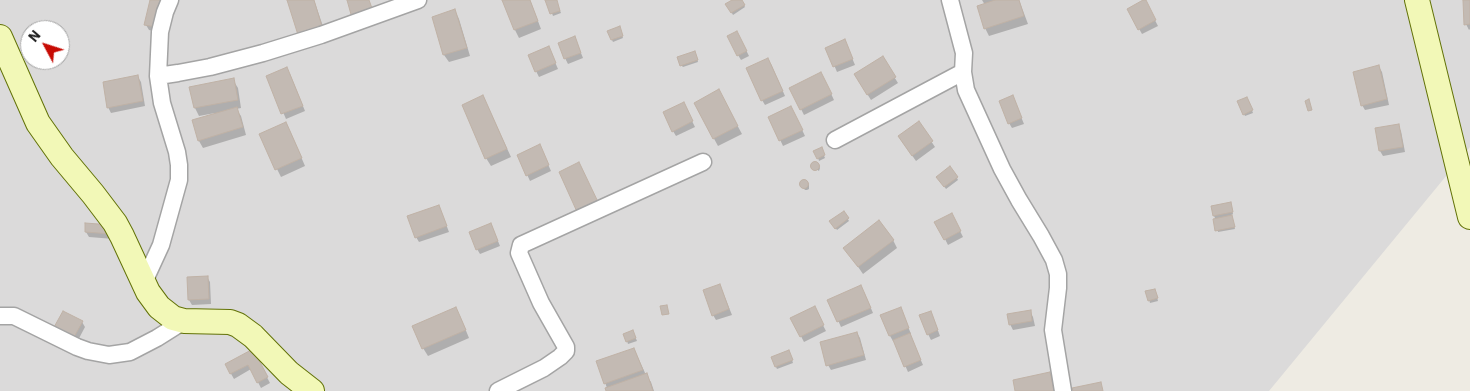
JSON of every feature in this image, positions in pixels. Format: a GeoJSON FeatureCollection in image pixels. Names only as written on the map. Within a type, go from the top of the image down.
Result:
{"type":"FeatureCollection","features":[{"type":"Feature","properties":{"kind":"street"},"geometry":{"type":"LineString","coordinates":[[144,282],[161,246],[179,180],[177,152],[162,103],[158,76],[160,32],[170,0]]}},
{"type":"Feature","properties":{"kind":"street"},"geometry":{"type":"LineString","coordinates":[[158,76],[210,67],[263,53],[321,35],[418,0]]}},
{"type":"Feature","properties":{"kind":"street"},"geometry":{"type":"LineString","coordinates":[[950,0],[964,53],[963,72],[966,90],[1019,200],[1054,260],[1059,281],[1053,330],[1063,391]]}},
{"type":"Feature","properties":{"kind":"street"},"geometry":{"type":"LineString","coordinates":[[1417,0],[1470,217]]}},
{"type":"Feature","properties":{"kind":"street"},"geometry":{"type":"LineString","coordinates":[[0,37],[38,123],[62,158],[115,223],[152,298],[161,309],[173,318],[184,321],[230,322],[238,326],[253,336],[289,373],[312,391]]}},
{"type":"Feature","properties":{"kind":"street"},"geometry":{"type":"LineString","coordinates":[[835,140],[963,72]]}},
{"type":"Feature","properties":{"kind":"street"},"geometry":{"type":"LineString","coordinates":[[498,391],[544,368],[564,355],[566,349],[535,290],[519,253],[521,245],[704,162]]}},
{"type":"Feature","properties":{"kind":"street"},"geometry":{"type":"LineString","coordinates":[[0,316],[14,316],[77,347],[110,355],[130,352],[184,321]]}},
{"type":"Feature","properties":{"kind":"shaded area"},"geometry":{"type":"Polygon","coordinates":[[[0,0],[1470,0],[1470,147],[1269,391],[0,391],[0,0]]]}},
{"type":"Feature","properties":{"kind":"building"},"geometry":{"type":"Polygon","coordinates":[[[150,0],[162,0],[156,27],[144,25],[150,0]]]}},
{"type":"Feature","properties":{"kind":"building"},"geometry":{"type":"Polygon","coordinates":[[[287,0],[314,0],[323,30],[299,38],[287,0]]]}},
{"type":"Feature","properties":{"kind":"building"},"geometry":{"type":"Polygon","coordinates":[[[347,0],[369,0],[373,11],[352,18],[347,0]]]}},
{"type":"Feature","properties":{"kind":"building"},"geometry":{"type":"Polygon","coordinates":[[[502,0],[530,0],[538,21],[514,30],[502,0]]]}},
{"type":"Feature","properties":{"kind":"building"},"geometry":{"type":"Polygon","coordinates":[[[545,0],[557,0],[560,11],[550,14],[545,0]]]}},
{"type":"Feature","properties":{"kind":"building"},"geometry":{"type":"Polygon","coordinates":[[[732,0],[742,0],[745,5],[731,13],[725,4],[732,0]]]}},
{"type":"Feature","properties":{"kind":"building"},"geometry":{"type":"Polygon","coordinates":[[[995,0],[1019,0],[1024,16],[984,29],[977,6],[995,0]]]}},
{"type":"Feature","properties":{"kind":"building"},"geometry":{"type":"Polygon","coordinates":[[[1146,0],[1156,20],[1138,30],[1127,9],[1146,0]]]}},
{"type":"Feature","properties":{"kind":"building"},"geometry":{"type":"Polygon","coordinates":[[[1463,0],[1470,0],[1470,24],[1464,25],[1463,0]]]}},
{"type":"Feature","properties":{"kind":"building"},"geometry":{"type":"Polygon","coordinates":[[[455,9],[467,48],[443,55],[432,17],[455,9]]]}},
{"type":"Feature","properties":{"kind":"building"},"geometry":{"type":"Polygon","coordinates":[[[620,26],[623,36],[611,40],[607,31],[620,26]]]}},
{"type":"Feature","properties":{"kind":"building"},"geometry":{"type":"Polygon","coordinates":[[[737,31],[747,51],[737,56],[727,36],[737,31]]]}},
{"type":"Feature","properties":{"kind":"building"},"geometry":{"type":"Polygon","coordinates":[[[575,36],[581,53],[564,59],[558,43],[575,36]]]}},
{"type":"Feature","properties":{"kind":"building"},"geometry":{"type":"Polygon","coordinates":[[[845,39],[853,59],[833,67],[825,48],[845,39]]]}},
{"type":"Feature","properties":{"kind":"building"},"geometry":{"type":"Polygon","coordinates":[[[549,46],[556,63],[535,72],[528,55],[549,46]]]}},
{"type":"Feature","properties":{"kind":"building"},"geometry":{"type":"Polygon","coordinates":[[[695,51],[698,60],[680,66],[677,57],[695,51]]]}},
{"type":"Feature","properties":{"kind":"building"},"geometry":{"type":"Polygon","coordinates":[[[883,56],[896,77],[867,95],[854,74],[883,56]]]}},
{"type":"Feature","properties":{"kind":"building"},"geometry":{"type":"Polygon","coordinates":[[[768,58],[783,91],[761,101],[746,68],[768,58]]]}},
{"type":"Feature","properties":{"kind":"building"},"geometry":{"type":"Polygon","coordinates":[[[1379,65],[1387,99],[1361,106],[1353,72],[1379,65]]]}},
{"type":"Feature","properties":{"kind":"building"},"geometry":{"type":"Polygon","coordinates":[[[287,67],[303,106],[281,114],[266,76],[287,67]]]}},
{"type":"Feature","properties":{"kind":"building"},"geometry":{"type":"Polygon","coordinates":[[[821,72],[832,94],[800,110],[789,88],[821,72]]]}},
{"type":"Feature","properties":{"kind":"building"},"geometry":{"type":"Polygon","coordinates":[[[138,75],[143,101],[107,108],[103,82],[138,75]]]}},
{"type":"Feature","properties":{"kind":"building"},"geometry":{"type":"Polygon","coordinates":[[[234,78],[238,100],[194,108],[189,87],[234,78]]]}},
{"type":"Feature","properties":{"kind":"building"},"geometry":{"type":"Polygon","coordinates":[[[719,89],[738,126],[713,139],[694,103],[719,89]]]}},
{"type":"Feature","properties":{"kind":"building"},"geometry":{"type":"Polygon","coordinates":[[[483,95],[507,149],[485,159],[462,105],[483,95]]]}},
{"type":"Feature","properties":{"kind":"building"},"geometry":{"type":"Polygon","coordinates":[[[1013,95],[1022,118],[1008,124],[999,101],[1013,95]]]}},
{"type":"Feature","properties":{"kind":"building"},"geometry":{"type":"Polygon","coordinates":[[[1247,97],[1253,110],[1243,115],[1237,101],[1247,97]]]}},
{"type":"Feature","properties":{"kind":"building"},"geometry":{"type":"Polygon","coordinates":[[[1309,99],[1312,110],[1308,111],[1305,101],[1309,99]]]}},
{"type":"Feature","properties":{"kind":"building"},"geometry":{"type":"Polygon","coordinates":[[[684,102],[693,121],[672,132],[663,112],[684,102]]]}},
{"type":"Feature","properties":{"kind":"building"},"geometry":{"type":"Polygon","coordinates":[[[791,106],[803,130],[779,141],[768,117],[791,106]]]}},
{"type":"Feature","properties":{"kind":"building"},"geometry":{"type":"Polygon","coordinates":[[[237,107],[243,127],[198,141],[192,120],[237,107]]]}},
{"type":"Feature","properties":{"kind":"building"},"geometry":{"type":"Polygon","coordinates":[[[919,121],[933,141],[912,156],[898,136],[919,121]]]}},
{"type":"Feature","properties":{"kind":"building"},"geometry":{"type":"Polygon","coordinates":[[[286,122],[302,158],[275,170],[259,134],[286,122]]]}},
{"type":"Feature","properties":{"kind":"building"},"geometry":{"type":"Polygon","coordinates":[[[1399,124],[1403,147],[1379,151],[1375,128],[1399,124]]]}},
{"type":"Feature","properties":{"kind":"building"},"geometry":{"type":"Polygon","coordinates":[[[540,144],[549,165],[526,176],[517,155],[540,144]]]}},
{"type":"Feature","properties":{"kind":"building"},"geometry":{"type":"Polygon","coordinates":[[[822,147],[825,155],[817,159],[813,151],[822,147]]]}},
{"type":"Feature","properties":{"kind":"building"},"geometry":{"type":"Polygon","coordinates":[[[815,161],[820,166],[815,171],[810,166],[815,161]]]}},
{"type":"Feature","properties":{"kind":"building"},"geometry":{"type":"Polygon","coordinates":[[[579,162],[599,204],[578,214],[559,172],[579,162]]]}},
{"type":"Feature","properties":{"kind":"building"},"geometry":{"type":"Polygon","coordinates":[[[950,166],[958,177],[944,187],[936,177],[950,166]]]}},
{"type":"Feature","properties":{"kind":"building"},"geometry":{"type":"Polygon","coordinates":[[[804,179],[809,184],[804,189],[799,184],[804,179]]]}},
{"type":"Feature","properties":{"kind":"building"},"geometry":{"type":"Polygon","coordinates":[[[1231,202],[1233,212],[1213,216],[1211,206],[1231,202]]]}},
{"type":"Feature","properties":{"kind":"building"},"geometry":{"type":"Polygon","coordinates":[[[439,205],[447,226],[415,238],[407,216],[439,205]]]}},
{"type":"Feature","properties":{"kind":"building"},"geometry":{"type":"Polygon","coordinates":[[[844,211],[849,218],[835,229],[829,221],[844,211]]]}},
{"type":"Feature","properties":{"kind":"building"},"geometry":{"type":"Polygon","coordinates":[[[952,213],[961,231],[944,240],[934,222],[952,213]]]}},
{"type":"Feature","properties":{"kind":"building"},"geometry":{"type":"Polygon","coordinates":[[[1232,215],[1235,227],[1215,231],[1213,219],[1232,215]]]}},
{"type":"Feature","properties":{"kind":"building"},"geometry":{"type":"Polygon","coordinates":[[[879,220],[894,240],[858,267],[843,248],[879,220]]]}},
{"type":"Feature","properties":{"kind":"building"},"geometry":{"type":"Polygon","coordinates":[[[85,223],[112,225],[111,234],[85,232],[85,223]]]}},
{"type":"Feature","properties":{"kind":"building"},"geometry":{"type":"Polygon","coordinates":[[[491,223],[498,241],[476,250],[469,232],[491,223]]]}},
{"type":"Feature","properties":{"kind":"building"},"geometry":{"type":"Polygon","coordinates":[[[208,276],[209,299],[188,300],[187,277],[208,276]]]}},
{"type":"Feature","properties":{"kind":"building"},"geometry":{"type":"Polygon","coordinates":[[[720,284],[729,309],[712,316],[703,290],[720,284]]]}},
{"type":"Feature","properties":{"kind":"building"},"geometry":{"type":"Polygon","coordinates":[[[861,285],[871,308],[837,322],[827,300],[861,285]]]}},
{"type":"Feature","properties":{"kind":"building"},"geometry":{"type":"Polygon","coordinates":[[[1155,289],[1158,298],[1148,301],[1145,291],[1155,289]]]}},
{"type":"Feature","properties":{"kind":"building"},"geometry":{"type":"Polygon","coordinates":[[[667,305],[669,314],[662,315],[660,306],[667,305]]]}},
{"type":"Feature","properties":{"kind":"building"},"geometry":{"type":"Polygon","coordinates":[[[815,306],[824,325],[800,337],[790,318],[815,306]]]}},
{"type":"Feature","properties":{"kind":"building"},"geometry":{"type":"Polygon","coordinates":[[[456,307],[466,330],[422,349],[412,326],[456,307]]]}},
{"type":"Feature","properties":{"kind":"building"},"geometry":{"type":"Polygon","coordinates":[[[901,307],[909,328],[889,336],[880,315],[901,307]]]}},
{"type":"Feature","properties":{"kind":"building"},"geometry":{"type":"Polygon","coordinates":[[[1031,310],[1032,321],[1009,325],[1007,314],[1031,310]]]}},
{"type":"Feature","properties":{"kind":"building"},"geometry":{"type":"Polygon","coordinates":[[[63,311],[83,321],[73,339],[53,329],[63,311]]]}},
{"type":"Feature","properties":{"kind":"building"},"geometry":{"type":"Polygon","coordinates":[[[931,311],[938,330],[927,335],[919,315],[931,311]]]}},
{"type":"Feature","properties":{"kind":"building"},"geometry":{"type":"Polygon","coordinates":[[[633,330],[636,338],[626,342],[623,334],[633,330]]]}},
{"type":"Feature","properties":{"kind":"building"},"geometry":{"type":"Polygon","coordinates":[[[857,332],[864,355],[826,366],[820,342],[857,332]]]}},
{"type":"Feature","properties":{"kind":"building"},"geometry":{"type":"Polygon","coordinates":[[[910,333],[921,360],[904,367],[893,340],[910,333]]]}},
{"type":"Feature","properties":{"kind":"building"},"geometry":{"type":"Polygon","coordinates":[[[634,348],[643,370],[604,384],[596,361],[634,348]]]}},
{"type":"Feature","properties":{"kind":"building"},"geometry":{"type":"Polygon","coordinates":[[[253,349],[268,377],[257,383],[248,365],[230,374],[225,364],[253,349]]]}},
{"type":"Feature","properties":{"kind":"building"},"geometry":{"type":"Polygon","coordinates":[[[789,350],[793,360],[775,367],[771,357],[789,350]]]}},
{"type":"Feature","properties":{"kind":"building"},"geometry":{"type":"Polygon","coordinates":[[[1050,372],[1054,391],[1015,391],[1013,380],[1050,372]]]}},
{"type":"Feature","properties":{"kind":"building"},"geometry":{"type":"Polygon","coordinates":[[[647,373],[653,391],[606,391],[605,388],[647,373]]]}},
{"type":"Feature","properties":{"kind":"building"},"geometry":{"type":"Polygon","coordinates":[[[1101,382],[1103,391],[1073,391],[1072,388],[1101,382]]]}}]}
